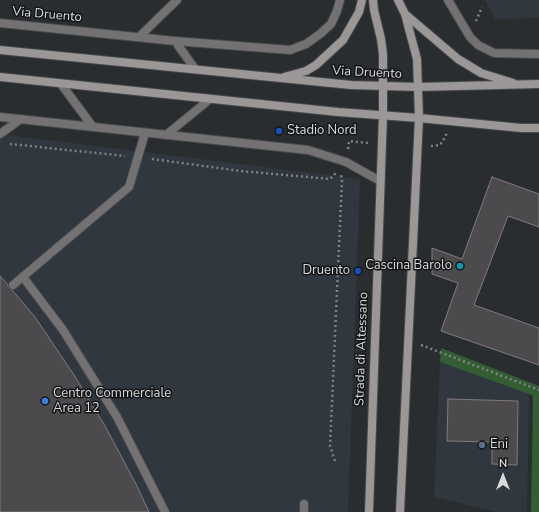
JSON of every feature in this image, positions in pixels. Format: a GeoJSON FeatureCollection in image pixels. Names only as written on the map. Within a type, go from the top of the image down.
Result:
{"type":"FeatureCollection","features":[{"type":"Feature","properties":{"kind":"street"},"geometry":{"type":"LineString","coordinates":[[140,36],[177,0]]}},
{"type":"Feature","properties":{"kind":"street","name":"Via Druento"},"geometry":{"type":"LineString","coordinates":[[0,23],[140,36],[175,41],[290,50],[306,44],[331,24],[340,0]]}},
{"type":"Feature","properties":{"kind":"street"},"geometry":{"type":"LineString","coordinates":[[280,78],[306,71],[316,65],[343,40],[359,12],[362,0]]}},
{"type":"Feature","properties":{"kind":"street","name":"Strada di Altessano"},"geometry":{"type":"LineString","coordinates":[[369,512],[384,86],[381,39],[373,0]]}},
{"type":"Feature","properties":{"kind":"street"},"geometry":{"type":"LineString","coordinates":[[398,0],[405,14],[417,59],[419,118],[400,512]]}},
{"type":"Feature","properties":{"kind":"street"},"geometry":{"type":"LineString","coordinates":[[448,0],[470,37],[478,45],[494,53],[539,54]]}},
{"type":"Feature","properties":{"kind":"street"},"geometry":{"type":"LineString","coordinates":[[405,14],[458,60],[481,73],[521,85]]}},
{"type":"Feature","properties":{"kind":"street"},"geometry":{"type":"LineString","coordinates":[[175,41],[195,69]]}},
{"type":"Feature","properties":{"kind":"street","name":"Via Druento"},"geometry":{"type":"LineString","coordinates":[[0,50],[351,85],[418,87],[539,84]]}},
{"type":"Feature","properties":{"kind":"street"},"geometry":{"type":"LineString","coordinates":[[0,77],[330,112],[419,118],[521,128],[539,128]]}},
{"type":"Feature","properties":{"kind":"street"},"geometry":{"type":"LineString","coordinates":[[61,84],[93,127]]}},
{"type":"Feature","properties":{"kind":"street"},"geometry":{"type":"LineString","coordinates":[[166,135],[210,99]]}},
{"type":"Feature","properties":{"kind":"street"},"geometry":{"type":"LineString","coordinates":[[0,117],[308,150],[346,162],[380,181]]}},
{"type":"Feature","properties":{"kind":"street"},"geometry":{"type":"LineString","coordinates":[[0,134],[21,119]]}},
{"type":"Feature","properties":{"kind":"street"},"geometry":{"type":"LineString","coordinates":[[13,285],[129,187],[145,133]]}},
{"type":"Feature","properties":{"kind":"street"},"geometry":{"type":"LineString","coordinates":[[23,277],[63,330],[117,417],[165,512]]}},
{"type":"Feature","properties":{"kind":"path"},"geometry":{"type":"LineString","coordinates":[[335,461],[330,446],[342,180],[340,169]]}},
{"type":"Feature","properties":{"kind":"path"},"geometry":{"type":"LineString","coordinates":[[408,340],[539,390]]}},
{"type":"Feature","properties":{"kind":"shaded area"},"geometry":{"type":"Polygon","coordinates":[[[485,0],[539,0],[539,18],[495,19],[485,0]]]}},
{"type":"Feature","properties":{"kind":"shaded area"},"geometry":{"type":"Polygon","coordinates":[[[0,134],[360,179],[348,512],[0,512],[0,134]]]}},
{"type":"Feature","properties":{"kind":"shaded area","name":"Eni"},"geometry":{"type":"Polygon","coordinates":[[[440,362],[529,393],[527,512],[496,512],[434,497],[440,362]]]}},
{"type":"Feature","properties":{"kind":"green space"},"geometry":{"type":"Polygon","coordinates":[[[441,348],[539,386],[539,512],[531,512],[532,395],[440,362],[441,348]]]}},
{"type":"Feature","properties":{"kind":"building","name":"Cascina Barolo"},"geometry":{"type":"Polygon","coordinates":[[[492,177],[539,194],[539,227],[508,216],[474,305],[539,328],[539,365],[441,331],[458,283],[432,274],[432,248],[462,259],[492,177]]]}},
{"type":"Feature","properties":{"kind":"building","name":"Centro Commerciale Area 12"},"geometry":{"type":"Polygon","coordinates":[[[0,276],[35,317],[74,375],[105,426],[149,512],[0,512],[0,276]]]}},
{"type":"Feature","properties":{"kind":"building"},"geometry":{"type":"Polygon","coordinates":[[[448,399],[518,401],[517,465],[492,464],[492,442],[447,441],[448,399]]]}},
{"type":"Feature","properties":{"kind":"place","name":"Stadio Nord"},"geometry":{"type":"Point","coordinates":[279,131]}},
{"type":"Feature","properties":{"kind":"place","name":"Cascina Barolo"},"geometry":{"type":"Point","coordinates":[460,266]}},
{"type":"Feature","properties":{"kind":"place","name":"Druento"},"geometry":{"type":"Point","coordinates":[358,271]}},
{"type":"Feature","properties":{"kind":"place","name":"Centro Commerciale Area 12"},"geometry":{"type":"Point","coordinates":[45,401]}},
{"type":"Feature","properties":{"kind":"place","name":"Eni"},"geometry":{"type":"Point","coordinates":[482,445]}}]}
